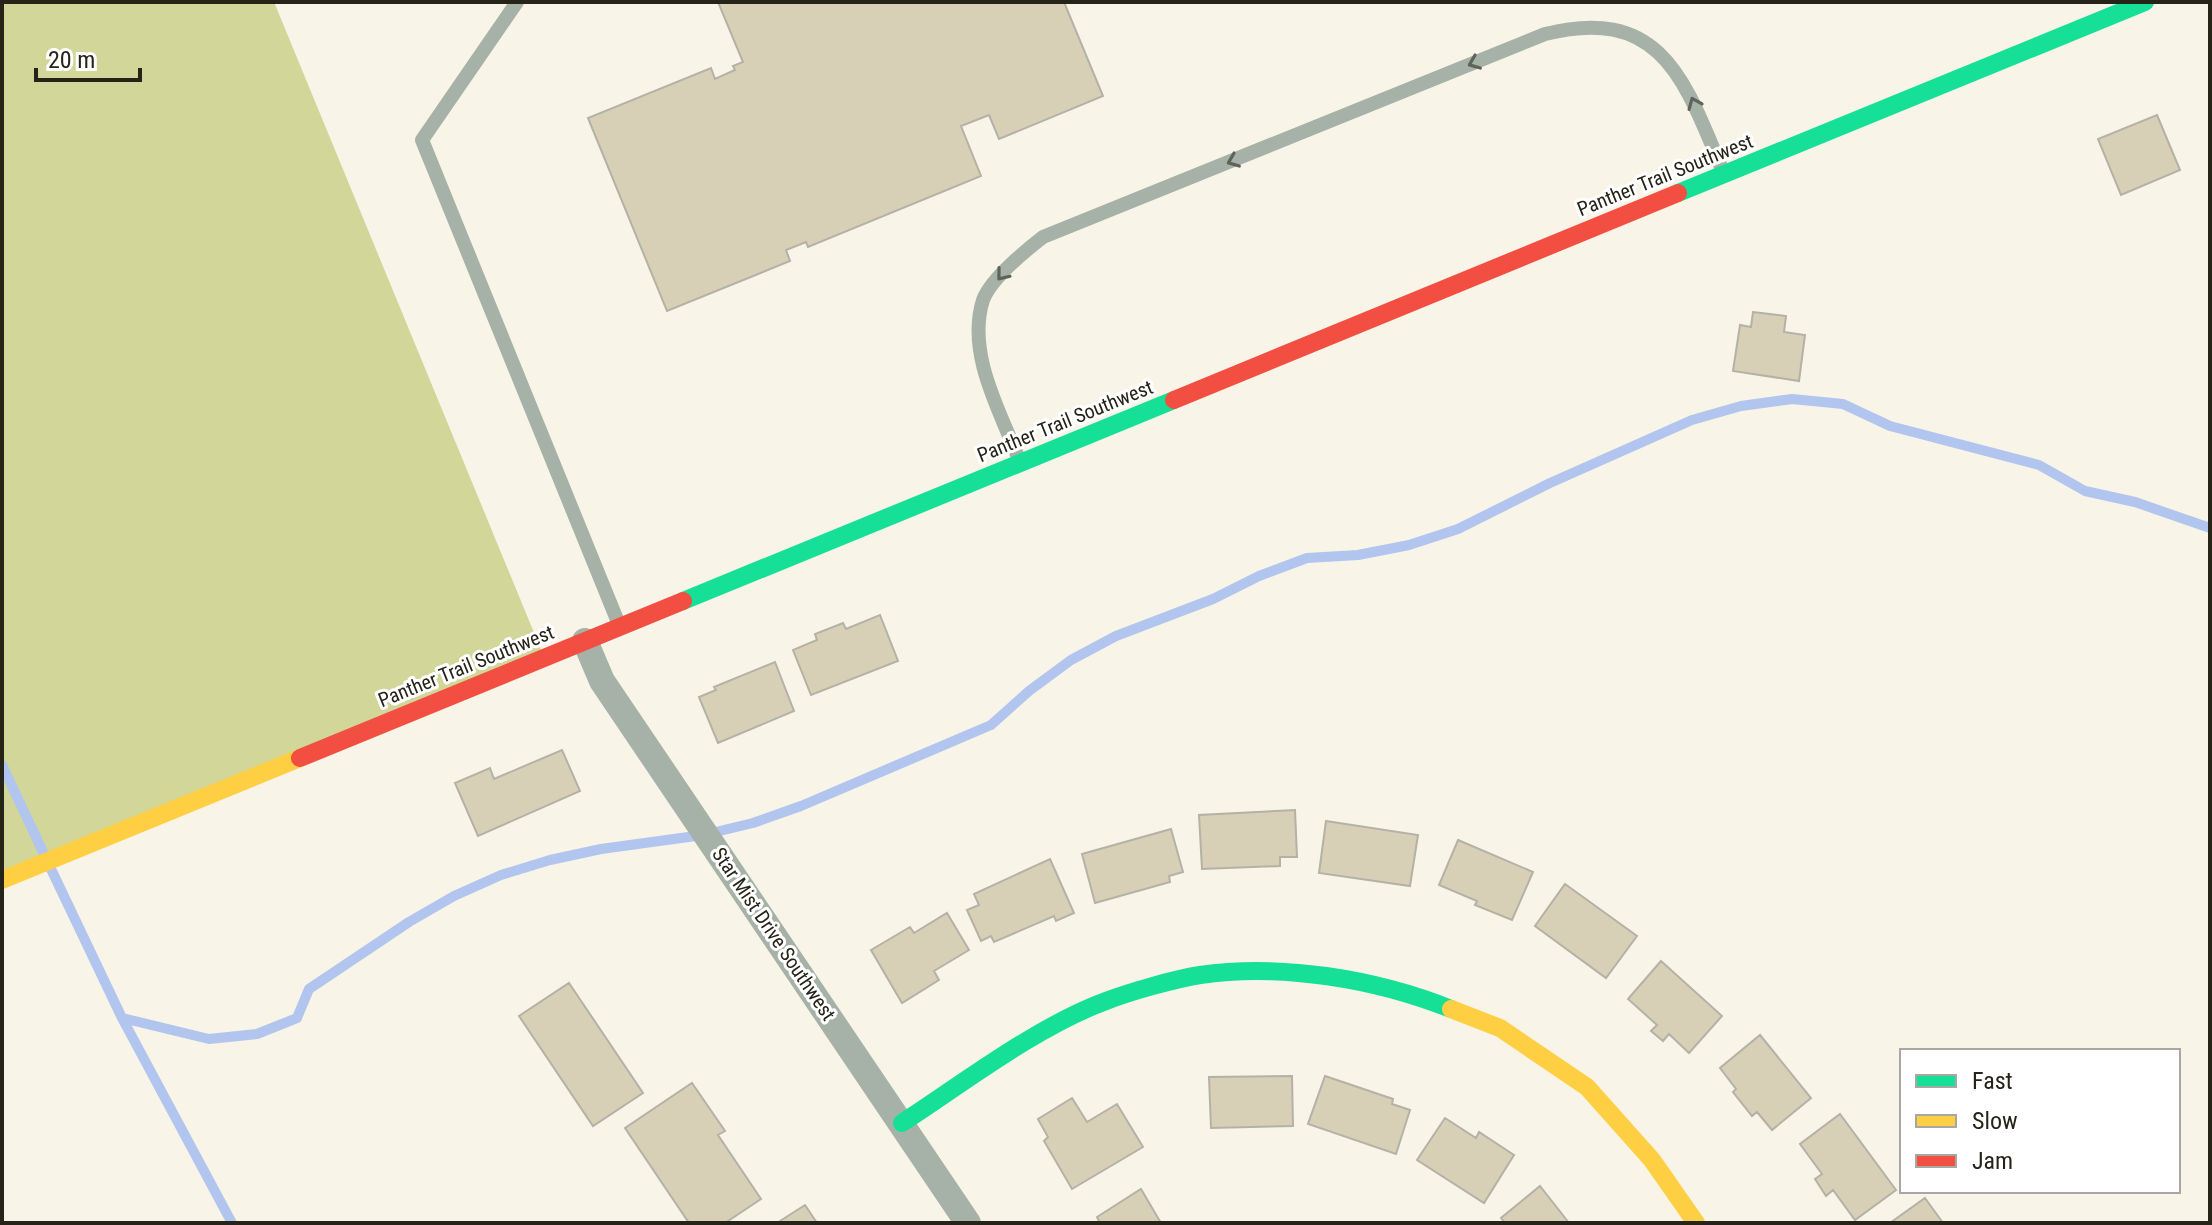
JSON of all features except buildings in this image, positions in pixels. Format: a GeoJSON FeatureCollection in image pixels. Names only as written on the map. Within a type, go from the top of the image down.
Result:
{"type":"FeatureCollection","features":[{"type":"Feature","properties":{"kind":"street","name":"Panther Trail Southwest"},"geometry":{"type":"LineString","coordinates":[[2,880],[2145,2]]}},
{"type":"Feature","properties":{"kind":"street","name":"Star Mist Drive Southwest"},"geometry":{"type":"LineString","coordinates":[[585,641],[602,681],[968,1223]]}},
{"type":"Feature","properties":{"kind":"street"},"geometry":{"type":"LineString","coordinates":[[902,1123],[1037,1035],[1105,1001],[1199,975],[1289,971],[1409,992],[1500,1028],[1587,1087],[1652,1160],[1696,1223]]}},
{"type":"Feature","properties":{"kind":"lane"},"geometry":{"type":"LineString","coordinates":[[517,2],[422,140],[620,627]]}},
{"type":"Feature","properties":{"kind":"lane"},"geometry":{"type":"LineString","coordinates":[[1021,463],[988,381],[978,339],[984,298],[1017,257],[1043,237],[1545,34],[1570,28],[1607,29],[1640,38],[1669,61],[1688,88],[1724,175]]}},
{"type":"Feature","properties":{"kind":"green space"},"geometry":{"type":"Polygon","coordinates":[[[2,2],[274,2],[542,652],[2,880],[2,2]]]}},
{"type":"Feature","properties":{"kind":"waterway"},"geometry":{"type":"LineString","coordinates":[[122,1018],[209,1039],[257,1034],[297,1018],[309,989],[409,922],[454,896],[501,875],[601,849],[703,835],[753,823],[801,806],[991,725],[1029,691],[1071,660],[1116,636],[1213,599],[1259,576],[1307,558],[1358,555],[1409,545],[1458,529],[1550,483],[1692,420],[1741,406],[1792,399],[1843,404],[1890,426],[2039,465],[2085,491],[2135,502],[2210,528]]}},
{"type":"Feature","properties":{"kind":"waterway"},"geometry":{"type":"LineString","coordinates":[[2,765],[44,854]]}},
{"type":"Feature","properties":{"kind":"waterway"},"geometry":{"type":"LineString","coordinates":[[51,869],[122,1018],[232,1223]]}},
{"type":"Feature","properties":{"kind":"traffic: fast"},"geometry":{"type":"LineString","coordinates":[[1678,193],[2145,2]]}},
{"type":"Feature","properties":{"kind":"traffic: fast"},"geometry":{"type":"LineString","coordinates":[[683,601],[1174,400]]}},
{"type":"Feature","properties":{"kind":"traffic: fast"},"geometry":{"type":"LineString","coordinates":[[902,1123],[1053,1025],[1116,997],[1190,977],[1263,971],[1328,976],[1392,989],[1451,1009]]}},
{"type":"Feature","properties":{"kind":"traffic: slow"},"geometry":{"type":"LineString","coordinates":[[2,880],[300,758]]}},
{"type":"Feature","properties":{"kind":"traffic: slow"},"geometry":{"type":"LineString","coordinates":[[1451,1009],[1500,1028],[1587,1087],[1652,1160],[1696,1223]]}},
{"type":"Feature","properties":{"kind":"traffic: jam"},"geometry":{"type":"LineString","coordinates":[[1174,400],[1678,193]]}},
{"type":"Feature","properties":{"kind":"traffic: jam"},"geometry":{"type":"LineString","coordinates":[[300,758],[683,601]]}}]}
